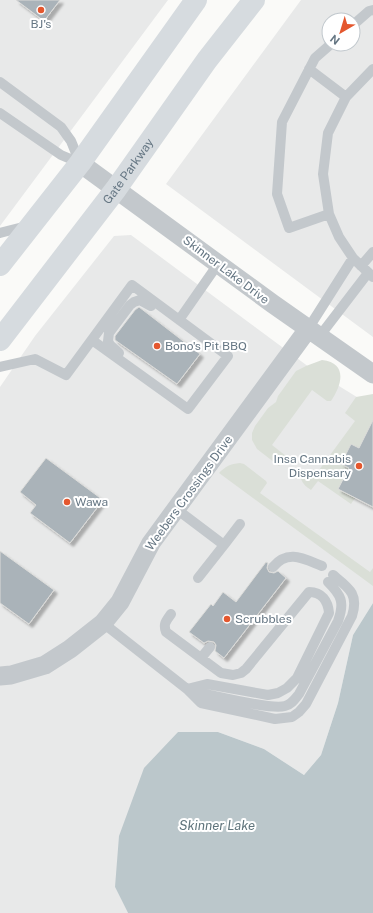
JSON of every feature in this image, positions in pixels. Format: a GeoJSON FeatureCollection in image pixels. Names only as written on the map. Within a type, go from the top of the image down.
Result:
{"type":"FeatureCollection","features":[{"type":"Feature","properties":{"kind":"main road"},"geometry":{"type":"LineString","coordinates":[[0,265],[80,163],[196,0]]}},
{"type":"Feature","properties":{"kind":"main road","name":"Gate Parkway"},"geometry":{"type":"LineString","coordinates":[[0,340],[116,188],[207,60],[254,0]]}},
{"type":"Feature","properties":{"kind":"street","name":"Skinner Lake Drive"},"geometry":{"type":"LineString","coordinates":[[80,163],[218,264],[373,374]]}},
{"type":"Feature","properties":{"kind":"street","name":"Weebers Crossings Drive"},"geometry":{"type":"LineString","coordinates":[[0,676],[11,675],[45,665],[70,649],[103,624],[120,602],[151,543],[175,508],[314,333]]}},
{"type":"Feature","properties":{"kind":"lane"},"geometry":{"type":"LineString","coordinates":[[361,18],[369,11],[373,10]]}},
{"type":"Feature","properties":{"kind":"lane"},"geometry":{"type":"LineString","coordinates":[[322,52],[315,58],[282,122],[277,194],[289,228],[329,214]]}},
{"type":"Feature","properties":{"kind":"lane"},"geometry":{"type":"LineString","coordinates":[[309,69],[346,97]]}},
{"type":"Feature","properties":{"kind":"lane"},"geometry":{"type":"LineString","coordinates":[[367,272],[353,258],[339,237],[329,214],[323,174],[328,134],[346,97],[373,69]]}},
{"type":"Feature","properties":{"kind":"lane"},"geometry":{"type":"LineString","coordinates":[[0,82],[61,127],[71,141],[80,163]]}},
{"type":"Feature","properties":{"kind":"lane"},"geometry":{"type":"LineString","coordinates":[[0,113],[61,155],[80,163]]}},
{"type":"Feature","properties":{"kind":"lane"},"geometry":{"type":"LineString","coordinates":[[0,233],[32,224]]}},
{"type":"Feature","properties":{"kind":"lane"},"geometry":{"type":"LineString","coordinates":[[314,333],[367,272],[373,252]]}},
{"type":"Feature","properties":{"kind":"lane"},"geometry":{"type":"LineString","coordinates":[[314,333],[353,258]]}},
{"type":"Feature","properties":{"kind":"lane"},"geometry":{"type":"LineString","coordinates":[[179,320],[218,264]]}},
{"type":"Feature","properties":{"kind":"lane"},"geometry":{"type":"LineString","coordinates":[[0,367],[35,359],[66,375],[132,285],[228,356],[188,409],[92,340]]}},
{"type":"Feature","properties":{"kind":"lane"},"geometry":{"type":"LineString","coordinates":[[176,400],[173,391],[110,345],[108,341],[109,333],[130,305],[140,300],[144,301],[191,336],[201,336]]}},
{"type":"Feature","properties":{"kind":"lane"},"geometry":{"type":"LineString","coordinates":[[175,508],[224,545]]}},
{"type":"Feature","properties":{"kind":"lane"},"geometry":{"type":"LineString","coordinates":[[198,578],[240,524]]}},
{"type":"Feature","properties":{"kind":"lane"},"geometry":{"type":"LineString","coordinates":[[273,567],[278,561],[292,556],[299,556],[308,560],[319,569]]}},
{"type":"Feature","properties":{"kind":"lane"},"geometry":{"type":"LineString","coordinates":[[103,624],[187,689],[201,702],[275,719],[292,717],[306,704],[352,616],[355,606],[353,597],[348,587],[330,578]]}},
{"type":"Feature","properties":{"kind":"lane"},"geometry":{"type":"LineString","coordinates":[[171,614],[164,626],[166,632],[221,673],[233,675],[241,673],[246,669],[309,592],[314,592],[321,595],[326,600],[329,613],[296,678],[287,688],[278,693],[268,695],[207,684],[187,689]]}},
{"type":"Feature","properties":{"kind":"lane"},"geometry":{"type":"LineString","coordinates":[[201,658],[210,647]]}},
{"type":"Feature","properties":{"kind":"shaded area"},"geometry":{"type":"Polygon","coordinates":[[[0,0],[168,0],[0,226],[0,0]]]}},
{"type":"Feature","properties":{"kind":"shaded area"},"geometry":{"type":"Polygon","coordinates":[[[301,0],[373,0],[373,337],[166,184],[301,0]]]}},
{"type":"Feature","properties":{"kind":"shaded area"},"geometry":{"type":"Polygon","coordinates":[[[131,235],[313,370],[373,407],[373,603],[353,635],[338,703],[321,755],[304,775],[264,749],[218,732],[178,732],[115,887],[128,913],[0,913],[0,387],[35,336],[114,236],[131,235]]]}},
{"type":"Feature","properties":{"kind":"shaded area"},"geometry":{"type":"Polygon","coordinates":[[[322,360],[336,365],[339,370],[340,382],[338,388],[331,401],[327,401],[312,390],[272,445],[286,456],[279,466],[257,449],[252,440],[252,433],[255,426],[268,408],[276,402],[278,396],[296,371],[322,360]]]}},
{"type":"Feature","properties":{"kind":"shaded area"},"geometry":{"type":"Polygon","coordinates":[[[373,394],[373,427],[370,426],[338,489],[355,498],[351,504],[318,481],[311,490],[302,481],[302,472],[304,469],[314,477],[355,421],[345,413],[356,397],[373,394]]]}},
{"type":"Feature","properties":{"kind":"shaded area"},"geometry":{"type":"Polygon","coordinates":[[[240,463],[244,464],[266,481],[267,483],[260,493],[370,572],[373,568],[373,586],[219,473],[228,466],[240,463]]]}},
{"type":"Feature","properties":{"kind":"water","name":"Skinner Lake"},"geometry":{"type":"Polygon","coordinates":[[[373,603],[373,913],[128,913],[115,887],[119,836],[144,768],[178,732],[218,732],[264,749],[304,775],[321,755],[338,703],[353,635],[373,603]]]}},
{"type":"Feature","properties":{"kind":"building","name":"BJ's"},"geometry":{"type":"Polygon","coordinates":[[[16,0],[60,0],[44,21],[16,0]]]}},
{"type":"Feature","properties":{"kind":"building","name":"Bono's Pit BBQ"},"geometry":{"type":"Polygon","coordinates":[[[139,307],[200,354],[177,384],[115,340],[115,336],[139,307]]]}},
{"type":"Feature","properties":{"kind":"building","name":"Insa Cannabis Dispensary"},"geometry":{"type":"Polygon","coordinates":[[[373,420],[373,507],[338,489],[349,468],[341,464],[351,444],[359,448],[373,420]]]}},
{"type":"Feature","properties":{"kind":"building","name":"Wawa"},"geometry":{"type":"Polygon","coordinates":[[[46,458],[103,500],[70,543],[30,513],[36,505],[20,492],[46,458]]]}},
{"type":"Feature","properties":{"kind":"building"},"geometry":{"type":"Polygon","coordinates":[[[0,551],[54,590],[29,624],[0,603],[0,551]]]}},
{"type":"Feature","properties":{"kind":"building","name":"Scrubbles"},"geometry":{"type":"Polygon","coordinates":[[[266,562],[268,563],[267,568],[269,572],[274,573],[278,571],[286,578],[224,658],[215,651],[216,645],[214,642],[208,641],[204,643],[189,632],[211,604],[213,606],[223,592],[236,602],[266,562]]]}},
{"type":"Feature","properties":{"kind":"place","name":"BJ's"},"geometry":{"type":"Point","coordinates":[41,10]}},
{"type":"Feature","properties":{"kind":"place","name":"Bono's Pit BBQ"},"geometry":{"type":"Point","coordinates":[157,346]}},
{"type":"Feature","properties":{"kind":"place","name":"Insa Cannabis Dispensary"},"geometry":{"type":"Point","coordinates":[359,466]}},
{"type":"Feature","properties":{"kind":"place","name":"Wawa"},"geometry":{"type":"Point","coordinates":[67,502]}},
{"type":"Feature","properties":{"kind":"place","name":"Scrubbles"},"geometry":{"type":"Point","coordinates":[227,619]}}]}
